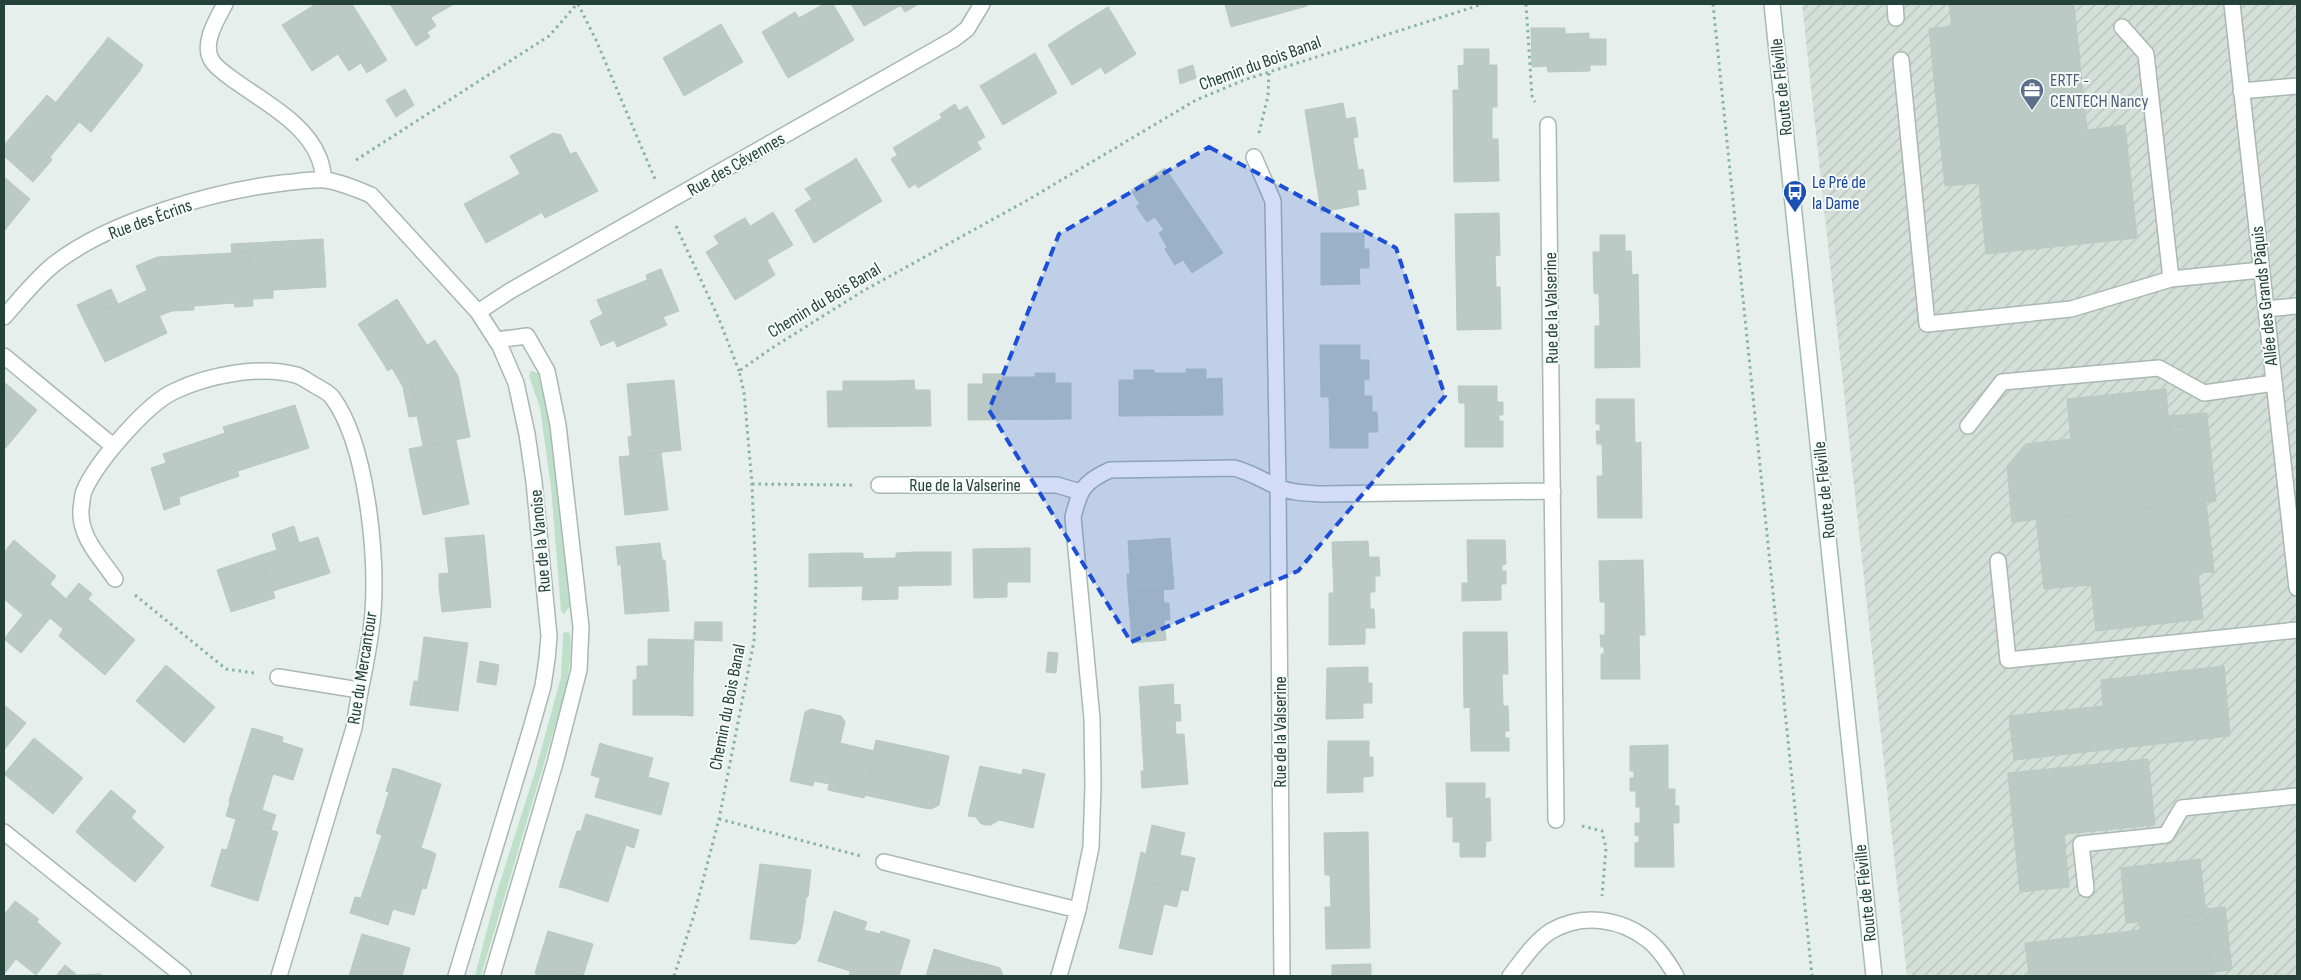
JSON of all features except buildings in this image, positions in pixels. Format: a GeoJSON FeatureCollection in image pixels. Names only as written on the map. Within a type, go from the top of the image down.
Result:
{"type":"FeatureCollection","features":[{"type":"Feature","properties":{"kind":"street"},"geometry":{"type":"LineString","coordinates":[[225,4],[212,29],[208,47],[211,61],[222,72],[284,116],[306,136],[319,157],[324,180]]}},
{"type":"Feature","properties":{"kind":"street","name":"Rue des Cévennes"},"geometry":{"type":"LineString","coordinates":[[478,312],[510,291],[954,39],[967,29],[982,4]]}},
{"type":"Feature","properties":{"kind":"street","name":"Route de Fléville"},"geometry":{"type":"LineString","coordinates":[[1772,4],[1874,976]]}},
{"type":"Feature","properties":{"kind":"street","name":"Allée des Grands Pâquis"},"geometry":{"type":"LineString","coordinates":[[2232,4],[2297,588]]}},
{"type":"Feature","properties":{"kind":"street"},"geometry":{"type":"LineString","coordinates":[[2122,27],[2146,54],[2170,280]]}},
{"type":"Feature","properties":{"kind":"street"},"geometry":{"type":"LineString","coordinates":[[1901,60],[1926,324],[2071,309],[2170,280],[2261,270]]}},
{"type":"Feature","properties":{"kind":"street"},"geometry":{"type":"LineString","coordinates":[[2241,91],[2297,86]]}},
{"type":"Feature","properties":{"kind":"street","name":"Rue de la Valserine"},"geometry":{"type":"LineString","coordinates":[[1548,125],[1556,820]]}},
{"type":"Feature","properties":{"kind":"street","name":"Rue de la Valserine"},"geometry":{"type":"LineString","coordinates":[[1254,158],[1273,201],[1278,488],[1282,976]]}},
{"type":"Feature","properties":{"kind":"street","name":"Rue de la Vanoise"},"geometry":{"type":"LineString","coordinates":[[324,180],[350,186],[371,196],[478,312],[496,340],[516,384],[528,434],[548,636],[543,686],[456,976]]}},
{"type":"Feature","properties":{"kind":"street","name":"Rue des Écrins"},"geometry":{"type":"LineString","coordinates":[[4,317],[54,265],[78,248],[108,233],[148,216],[203,200],[263,186],[324,180]]}},
{"type":"Feature","properties":{"kind":"street"},"geometry":{"type":"LineString","coordinates":[[2266,310],[2297,306]]}},
{"type":"Feature","properties":{"kind":"street"},"geometry":{"type":"LineString","coordinates":[[492,976],[568,717],[579,670],[581,627],[558,425],[547,371],[527,336],[496,340]]}},
{"type":"Feature","properties":{"kind":"street"},"geometry":{"type":"LineString","coordinates":[[4,356],[113,446]]}},
{"type":"Feature","properties":{"kind":"street"},"geometry":{"type":"LineString","coordinates":[[1968,426],[2002,382],[2159,368],[2204,393],[2274,384]]}},
{"type":"Feature","properties":{"kind":"street","name":"Rue du Mercantour"},"geometry":{"type":"LineString","coordinates":[[115,579],[84,535],[81,511],[84,491],[113,446],[146,412],[173,391],[216,376],[259,371],[297,375],[330,394],[344,416],[361,469],[372,539],[373,611],[367,661],[359,690],[354,728],[279,976]]}},
{"type":"Feature","properties":{"kind":"street"},"geometry":{"type":"LineString","coordinates":[[1059,976],[1078,910],[1091,847],[1093,785],[1092,719],[1073,517],[1080,492],[1092,478],[1110,470],[1234,468],[1251,472],[1278,488],[1321,494],[1553,491]]}},
{"type":"Feature","properties":{"kind":"street","name":"Rue de la Valserine"},"geometry":{"type":"LineString","coordinates":[[879,485],[1057,485],[1080,492]]}},
{"type":"Feature","properties":{"kind":"street"},"geometry":{"type":"LineString","coordinates":[[1998,561],[2008,660],[2297,630]]}},
{"type":"Feature","properties":{"kind":"street"},"geometry":{"type":"LineString","coordinates":[[278,677],[359,690]]}},
{"type":"Feature","properties":{"kind":"street"},"geometry":{"type":"LineString","coordinates":[[2086,889],[2081,844],[2166,835],[2182,808],[2297,796]]}},
{"type":"Feature","properties":{"kind":"street"},"geometry":{"type":"LineString","coordinates":[[4,832],[183,976]]}},
{"type":"Feature","properties":{"kind":"street"},"geometry":{"type":"LineString","coordinates":[[884,862],[1078,910]]}},
{"type":"Feature","properties":{"kind":"street"},"geometry":{"type":"LineString","coordinates":[[1510,976],[1530,950],[1551,932],[1575,922],[1599,919],[1624,926],[1649,940],[1676,976]]}},
{"type":"Feature","properties":{"kind":"path"},"geometry":{"type":"LineString","coordinates":[[324,180],[549,36],[577,4]]}},
{"type":"Feature","properties":{"kind":"path","name":"Chemin du Bois Banal"},"geometry":{"type":"LineString","coordinates":[[674,976],[694,914],[718,819],[754,641],[756,582],[752,484],[744,392],[739,371],[863,291],[1026,201],[1196,100],[1244,80],[1483,4]]}},
{"type":"Feature","properties":{"kind":"path"},"geometry":{"type":"LineString","coordinates":[[1526,4],[1532,96],[1548,125]]}},
{"type":"Feature","properties":{"kind":"path"},"geometry":{"type":"LineString","coordinates":[[1713,4],[1812,976]]}},
{"type":"Feature","properties":{"kind":"path"},"geometry":{"type":"LineString","coordinates":[[1254,158],[1268,96],[1269,72]]}},
{"type":"Feature","properties":{"kind":"path"},"geometry":{"type":"LineString","coordinates":[[752,484],[879,485]]}},
{"type":"Feature","properties":{"kind":"path"},"geometry":{"type":"LineString","coordinates":[[115,579],[226,669],[278,677]]}},
{"type":"Feature","properties":{"kind":"path"},"geometry":{"type":"LineString","coordinates":[[718,819],[884,862]]}},
{"type":"Feature","properties":{"kind":"path"},"geometry":{"type":"LineString","coordinates":[[1556,820],[1602,831],[1606,848],[1599,919]]}},
{"type":"Feature","properties":{"kind":"highlighted area"},"geometry":{"type":"Polygon","coordinates":[[[1209,147],[1396,248],[1445,396],[1298,571],[1131,642],[989,410],[1059,234],[1209,147]]]}},
{"type":"Feature","properties":{"kind":"shaded area"},"geometry":{"type":"Polygon","coordinates":[[[1802,4],[2297,4],[2297,976],[1907,976],[1802,4]]]}},
{"type":"Feature","properties":{"kind":"green space"},"geometry":{"type":"Polygon","coordinates":[[[531,371],[538,373],[548,414],[570,606],[564,614],[561,611],[551,487],[540,408],[529,376],[531,371]]]}},
{"type":"Feature","properties":{"kind":"green space"},"geometry":{"type":"Polygon","coordinates":[[[563,633],[570,633],[571,647],[566,689],[481,976],[475,976],[496,895],[535,772],[561,677],[563,633]]]}},
{"type":"Feature","properties":{"kind":"place","name":"ERTF - CENTECH Nancy"},"geometry":{"type":"Point","coordinates":[2032,111]}},
{"type":"Feature","properties":{"kind":"place","name":"Le Pré de la Dame"},"geometry":{"type":"Point","coordinates":[1795,213]}}]}
